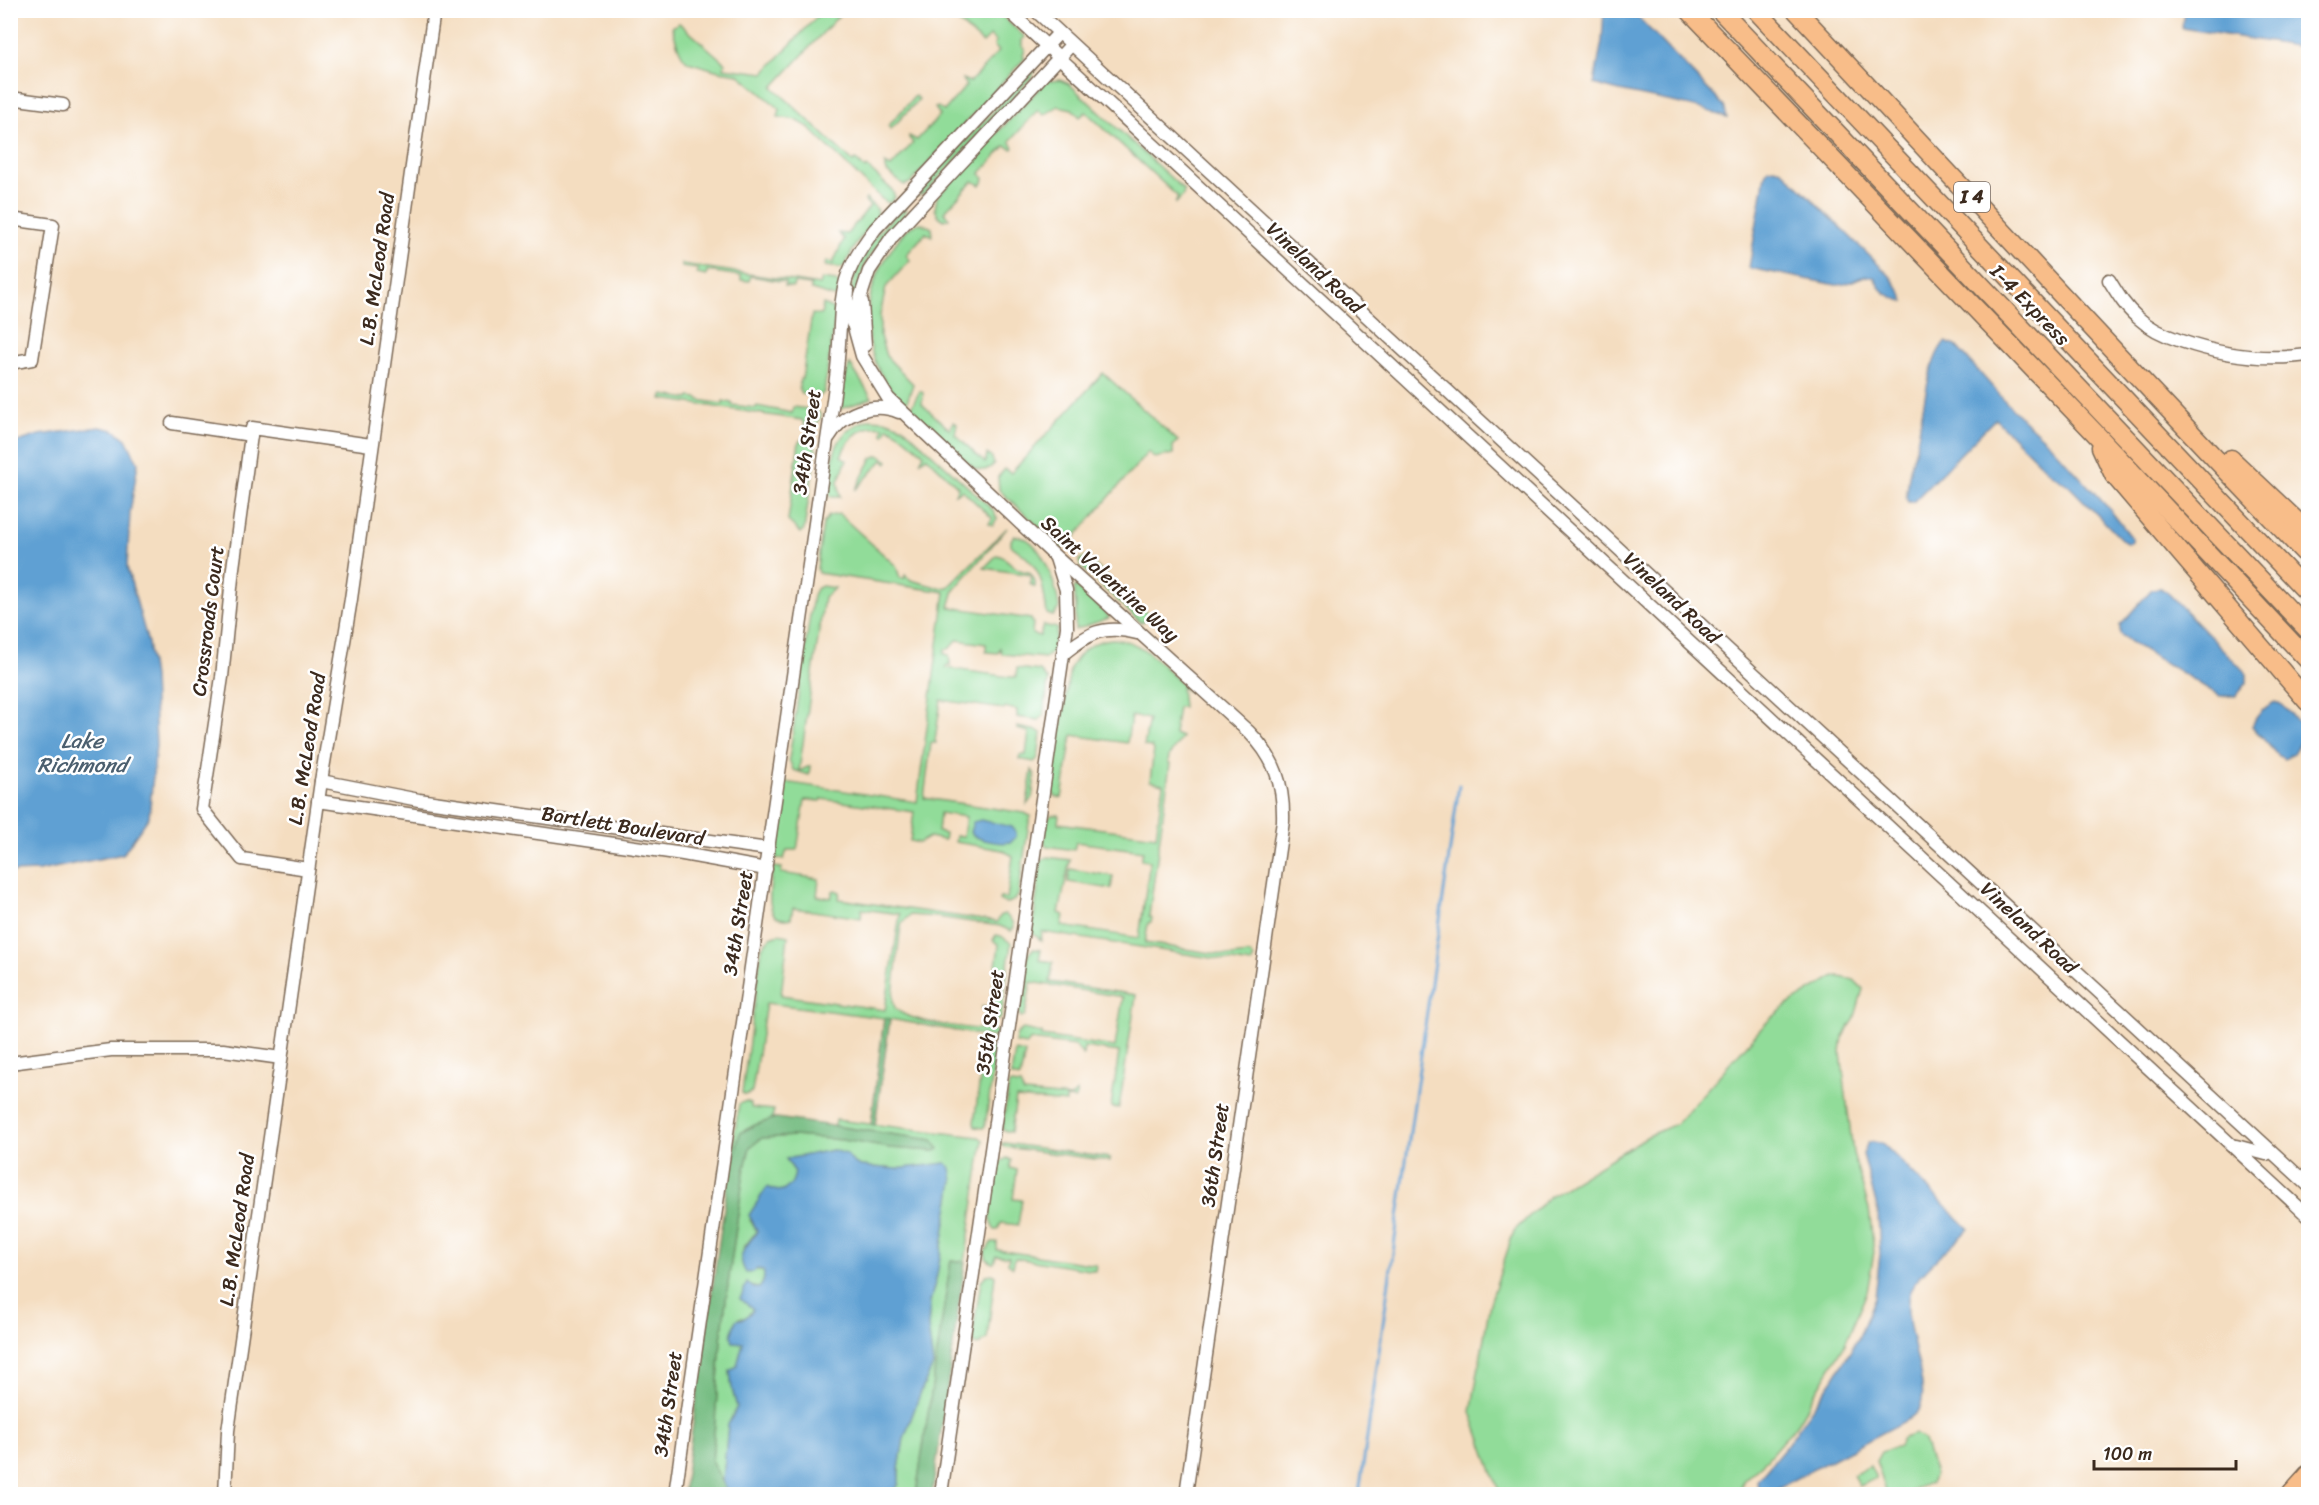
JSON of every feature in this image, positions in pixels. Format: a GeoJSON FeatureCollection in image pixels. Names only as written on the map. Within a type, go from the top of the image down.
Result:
{"type":"FeatureCollection","features":[{"type":"Feature","properties":{"kind":"highway"},"geometry":{"type":"LineString","coordinates":[[1689,10],[2094,432],[2308,660]]}},
{"type":"Feature","properties":{"kind":"highway","name":"I-4 Express"},"geometry":{"type":"LineString","coordinates":[[1720,10],[2308,630]]}},
{"type":"Feature","properties":{"kind":"highway","name":"I-4 Express"},"geometry":{"type":"LineString","coordinates":[[1756,10],[2308,593]]}},
{"type":"Feature","properties":{"kind":"highway","name":"I 4"},"geometry":{"type":"LineString","coordinates":[[1796,10],[2308,556]]}},
{"type":"Feature","properties":{"kind":"highway"},"geometry":{"type":"LineString","coordinates":[[2094,432],[2114,475],[2308,702]]}},
{"type":"Feature","properties":{"kind":"highway"},"geometry":{"type":"LineString","coordinates":[[2190,432],[2217,445],[2308,532]]}},
{"type":"Feature","properties":{"kind":"main road"},"geometry":{"type":"LineString","coordinates":[[2290,1494],[2308,1474]]}},
{"type":"Feature","properties":{"kind":"street","name":"L.B. McLeod Road"},"geometry":{"type":"LineString","coordinates":[[225,1494],[228,1431],[318,801],[349,609],[434,10]]}},
{"type":"Feature","properties":{"kind":"street","name":"Vineland Road"},"geometry":{"type":"LineString","coordinates":[[1008,10],[2308,1216]]}},
{"type":"Feature","properties":{"kind":"street","name":"Vineland Road"},"geometry":{"type":"LineString","coordinates":[[1035,10],[2308,1185]]}},
{"type":"Feature","properties":{"kind":"street","name":"34th Street"},"geometry":{"type":"LineString","coordinates":[[675,1494],[827,440],[838,357],[842,293],[846,275],[858,252],[889,214],[1059,33]]}},
{"type":"Feature","properties":{"kind":"street","name":"34th Street"},"geometry":{"type":"LineString","coordinates":[[838,357],[869,271],[892,237],[1071,45]]}},
{"type":"Feature","properties":{"kind":"street"},"geometry":{"type":"LineString","coordinates":[[10,98],[63,105]]}},
{"type":"Feature","properties":{"kind":"street"},"geometry":{"type":"LineString","coordinates":[[1202,190],[1214,176]]}},
{"type":"Feature","properties":{"kind":"street"},"geometry":{"type":"LineString","coordinates":[[10,219],[52,225],[32,359],[10,363]]}},
{"type":"Feature","properties":{"kind":"street","name":"34th Street"},"geometry":{"type":"LineString","coordinates":[[858,252],[847,302],[862,356]]}},
{"type":"Feature","properties":{"kind":"street"},"geometry":{"type":"LineString","coordinates":[[1285,268],[1298,254]]}},
{"type":"Feature","properties":{"kind":"street"},"geometry":{"type":"LineString","coordinates":[[2109,280],[2123,302],[2138,319],[2165,335],[2227,355],[2258,358],[2308,355]]}},
{"type":"Feature","properties":{"kind":"street","name":"Saint Valentine Way"},"geometry":{"type":"LineString","coordinates":[[862,295],[863,334],[877,383]]}},
{"type":"Feature","properties":{"kind":"street","name":"Saint Valentine Way"},"geometry":{"type":"LineString","coordinates":[[862,356],[877,383],[902,414],[1256,740],[1268,755],[1279,778],[1284,806],[1283,821]]}},
{"type":"Feature","properties":{"kind":"street"},"geometry":{"type":"LineString","coordinates":[[1407,380],[1419,364]]}},
{"type":"Feature","properties":{"kind":"street"},"geometry":{"type":"LineString","coordinates":[[827,440],[840,422],[864,410],[889,408],[902,414]]}},
{"type":"Feature","properties":{"kind":"street"},"geometry":{"type":"LineString","coordinates":[[172,423],[251,435],[252,428],[371,445]]}},
{"type":"Feature","properties":{"kind":"street","name":"Crossroads Court"},"geometry":{"type":"LineString","coordinates":[[251,435],[233,568],[222,677],[202,809],[242,859],[308,869]]}},
{"type":"Feature","properties":{"kind":"street","name":"35th Street"},"geometry":{"type":"LineString","coordinates":[[941,1494],[1063,654],[1068,608],[1066,590],[1056,557]]}},
{"type":"Feature","properties":{"kind":"street"},"geometry":{"type":"LineString","coordinates":[[1668,622],[1683,607]]}},
{"type":"Feature","properties":{"kind":"street"},"geometry":{"type":"LineString","coordinates":[[1063,654],[1083,638],[1107,629],[1121,629],[1141,634]]}},
{"type":"Feature","properties":{"kind":"street"},"geometry":{"type":"LineString","coordinates":[[1815,757],[1830,742]]}},
{"type":"Feature","properties":{"kind":"street","name":"Bartlett Boulevard"},"geometry":{"type":"LineString","coordinates":[[321,781],[409,798],[768,849]]}},
{"type":"Feature","properties":{"kind":"street","name":"Bartlett Boulevard"},"geometry":{"type":"LineString","coordinates":[[318,801],[683,854],[766,869]]}},
{"type":"Feature","properties":{"kind":"street","name":"Bartlett Boulevard"},"geometry":{"type":"LineString","coordinates":[[475,824],[510,822],[563,829],[570,821]]}},
{"type":"Feature","properties":{"kind":"street","name":"36th Street"},"geometry":{"type":"LineString","coordinates":[[1186,1494],[1283,821]]}},
{"type":"Feature","properties":{"kind":"street"},"geometry":{"type":"LineString","coordinates":[[10,1064],[122,1049],[223,1050],[281,1058]]}},
{"type":"Feature","properties":{"kind":"street"},"geometry":{"type":"LineString","coordinates":[[2232,1145],[2266,1154],[2271,1151]]}},
{"type":"Feature","properties":{"kind":"green space"},"geometry":{"type":"Polygon","coordinates":[[[822,11],[843,11],[773,87],[853,162],[856,160],[865,169],[867,167],[892,190],[895,197],[890,203],[884,201],[807,126],[796,120],[778,117],[780,109],[738,74],[688,62],[680,50],[672,27],[679,23],[725,63],[724,68],[764,73],[822,11]]]}},
{"type":"Feature","properties":{"kind":"green space"},"geometry":{"type":"Polygon","coordinates":[[[945,11],[996,11],[1025,37],[1022,40],[1022,46],[1025,49],[1023,56],[1025,58],[910,183],[904,185],[887,172],[885,164],[891,167],[913,143],[909,136],[917,140],[940,115],[935,108],[938,107],[944,111],[966,86],[962,79],[970,82],[999,51],[994,46],[996,42],[990,36],[983,43],[945,11]]]}},
{"type":"Feature","properties":{"kind":"green space"},"geometry":{"type":"Polygon","coordinates":[[[1037,67],[1031,78],[925,193],[918,196],[926,183],[1037,67]]]}},
{"type":"Feature","properties":{"kind":"green space"},"geometry":{"type":"Polygon","coordinates":[[[1049,78],[1050,81],[1060,80],[1069,84],[1184,190],[1183,196],[1175,204],[1178,197],[1086,112],[1080,117],[1072,109],[1058,106],[1044,115],[1038,110],[1010,141],[1013,149],[1005,146],[980,174],[984,178],[983,183],[980,185],[973,181],[944,212],[949,218],[944,220],[939,217],[935,209],[937,197],[1049,78]]]}},
{"type":"Feature","properties":{"kind":"green space"},"geometry":{"type":"Polygon","coordinates":[[[915,96],[919,99],[891,129],[888,126],[915,96]]]}},
{"type":"Feature","properties":{"kind":"green space"},"geometry":{"type":"Polygon","coordinates":[[[866,199],[877,209],[878,217],[857,242],[845,265],[841,268],[825,266],[826,261],[833,263],[844,239],[838,233],[847,234],[870,206],[865,201],[866,199]]]}},
{"type":"Feature","properties":{"kind":"green space"},"geometry":{"type":"Polygon","coordinates":[[[905,209],[907,210],[903,216],[867,261],[854,302],[850,296],[856,271],[868,247],[884,226],[905,209]]]}},
{"type":"Feature","properties":{"kind":"green space"},"geometry":{"type":"Polygon","coordinates":[[[921,223],[932,228],[932,236],[926,233],[906,255],[910,260],[886,287],[880,315],[880,336],[886,356],[913,384],[906,405],[890,388],[879,370],[868,330],[868,310],[872,289],[891,250],[907,230],[921,223]]]}},
{"type":"Feature","properties":{"kind":"green space"},"geometry":{"type":"Polygon","coordinates":[[[682,264],[820,285],[822,279],[836,281],[840,285],[838,295],[834,297],[811,290],[811,285],[794,283],[793,287],[785,286],[785,282],[751,276],[749,281],[741,280],[741,276],[707,271],[706,276],[697,274],[698,269],[682,267],[682,264]]]}},
{"type":"Feature","properties":{"kind":"green space"},"geometry":{"type":"Polygon","coordinates":[[[823,304],[834,309],[836,313],[824,392],[819,397],[802,394],[799,389],[812,314],[821,315],[823,304]]]}},
{"type":"Feature","properties":{"kind":"green space"},"geometry":{"type":"Polygon","coordinates":[[[850,364],[872,398],[841,409],[844,380],[850,364]]]}},
{"type":"Feature","properties":{"kind":"green space"},"geometry":{"type":"Polygon","coordinates":[[[1103,373],[1178,441],[1173,445],[1173,454],[1155,458],[1148,452],[1069,544],[1062,548],[999,490],[998,477],[1005,469],[1011,473],[1103,373]]]}},
{"type":"Feature","properties":{"kind":"green space"},"geometry":{"type":"Polygon","coordinates":[[[920,391],[923,393],[922,404],[950,430],[953,422],[957,424],[955,434],[985,463],[987,454],[992,458],[994,464],[992,466],[983,470],[974,468],[910,409],[920,391]]]}},
{"type":"Feature","properties":{"kind":"green space"},"geometry":{"type":"Polygon","coordinates":[[[663,395],[698,398],[723,404],[723,401],[732,403],[732,405],[756,408],[757,406],[792,413],[793,407],[817,410],[821,416],[816,425],[805,426],[802,420],[662,399],[663,395]]]}},
{"type":"Feature","properties":{"kind":"green space"},"geometry":{"type":"Polygon","coordinates":[[[870,419],[885,420],[903,427],[994,511],[997,519],[993,525],[989,524],[992,518],[962,490],[955,494],[958,487],[927,457],[920,462],[924,454],[888,427],[884,435],[883,427],[875,427],[863,430],[852,438],[841,456],[847,460],[838,481],[840,497],[831,497],[828,492],[836,448],[848,431],[857,424],[870,419]]]}},
{"type":"Feature","properties":{"kind":"green space"},"geometry":{"type":"Polygon","coordinates":[[[802,439],[812,441],[816,449],[804,530],[801,533],[788,521],[799,442],[802,439]]]}},
{"type":"Feature","properties":{"kind":"green space"},"geometry":{"type":"Polygon","coordinates":[[[879,455],[888,461],[887,463],[883,460],[855,490],[872,458],[879,455]]]}},
{"type":"Feature","properties":{"kind":"green space"},"geometry":{"type":"Polygon","coordinates":[[[839,514],[896,566],[900,578],[905,578],[905,575],[911,580],[940,588],[948,587],[1007,528],[954,590],[949,607],[1031,619],[1032,634],[1040,636],[1043,625],[1057,628],[1054,650],[1045,658],[1002,654],[1000,648],[998,653],[986,652],[986,644],[957,640],[949,649],[945,649],[944,654],[949,655],[950,665],[946,668],[1016,677],[1017,668],[1040,671],[1048,680],[1044,715],[1039,720],[1017,717],[1017,710],[1005,707],[1004,709],[941,700],[936,743],[931,743],[924,798],[1025,813],[1030,816],[1018,896],[1012,901],[1004,903],[999,900],[1007,898],[1013,856],[1002,850],[955,842],[956,836],[963,836],[966,817],[940,813],[938,832],[945,834],[944,840],[929,837],[919,843],[910,841],[914,812],[822,799],[821,801],[805,800],[797,850],[787,850],[784,859],[775,858],[785,782],[917,802],[945,592],[818,573],[823,524],[829,516],[839,514]]]}},
{"type":"Feature","properties":{"kind":"green space"},"geometry":{"type":"Polygon","coordinates":[[[1014,536],[1032,543],[1046,563],[1059,608],[1053,616],[1047,614],[1042,583],[1036,569],[1011,545],[1014,536]]]}},
{"type":"Feature","properties":{"kind":"green space"},"geometry":{"type":"Polygon","coordinates":[[[997,555],[1005,558],[1019,570],[1029,572],[1034,579],[1035,587],[1030,584],[1031,575],[984,568],[997,555]]]}},
{"type":"Feature","properties":{"kind":"green space"},"geometry":{"type":"Polygon","coordinates":[[[1086,557],[1147,613],[1148,617],[1144,622],[1140,622],[1080,566],[1079,560],[1086,557]]]}},
{"type":"Feature","properties":{"kind":"green space"},"geometry":{"type":"Polygon","coordinates":[[[822,586],[835,588],[824,597],[799,771],[810,766],[809,775],[793,770],[789,759],[813,595],[816,589],[822,586]]]}},
{"type":"Feature","properties":{"kind":"green space"},"geometry":{"type":"Polygon","coordinates":[[[1076,586],[1109,618],[1075,630],[1074,588],[1076,586]]]}},
{"type":"Feature","properties":{"kind":"green space"},"geometry":{"type":"Polygon","coordinates":[[[1113,639],[1144,649],[1188,692],[1181,688],[1183,707],[1178,707],[1174,734],[1182,737],[1169,756],[1168,763],[1170,764],[1149,916],[1152,918],[1148,923],[1145,943],[1231,956],[1250,954],[1254,958],[1251,964],[1042,932],[1041,940],[1032,933],[1041,861],[1047,857],[1070,860],[1059,913],[1064,915],[1062,926],[1139,938],[1150,861],[1141,860],[1143,851],[1076,842],[1074,850],[1046,846],[1044,841],[1048,818],[1052,815],[1059,815],[1058,823],[1156,836],[1163,784],[1150,781],[1154,750],[1152,747],[1144,746],[1149,719],[1131,716],[1127,743],[1072,735],[1062,798],[1055,796],[1051,789],[1070,669],[1087,648],[1093,644],[1113,639]]]}},
{"type":"Feature","properties":{"kind":"green space"},"geometry":{"type":"Polygon","coordinates":[[[1017,727],[1041,733],[1038,758],[1034,762],[1019,759],[1020,755],[1026,755],[1029,732],[1017,729],[1017,727]]]}},
{"type":"Feature","properties":{"kind":"green space"},"geometry":{"type":"Polygon","coordinates":[[[1032,770],[1035,775],[1032,799],[1027,804],[1032,770]]]}},
{"type":"Feature","properties":{"kind":"green space"},"geometry":{"type":"Polygon","coordinates":[[[773,867],[782,868],[781,873],[819,879],[817,896],[831,898],[835,890],[840,892],[839,899],[997,922],[1001,915],[1005,914],[1013,922],[1014,927],[1011,931],[1000,926],[910,915],[902,923],[900,932],[893,995],[896,1009],[909,1016],[946,1025],[994,1030],[998,1033],[998,1038],[884,1018],[766,1003],[752,1092],[746,1095],[742,1093],[762,947],[771,937],[779,934],[788,936],[781,995],[885,1010],[900,914],[862,909],[861,918],[793,908],[791,918],[782,919],[775,916],[770,901],[773,867]]]}},
{"type":"Feature","properties":{"kind":"green space"},"geometry":{"type":"Polygon","coordinates":[[[1070,869],[1113,876],[1111,889],[1068,882],[1070,869]]]}},
{"type":"Feature","properties":{"kind":"green space"},"geometry":{"type":"Polygon","coordinates":[[[996,935],[1011,943],[1001,1018],[996,1021],[984,1013],[982,1007],[990,1008],[999,945],[993,940],[996,935]]]}},
{"type":"Feature","properties":{"kind":"green space"},"geometry":{"type":"Polygon","coordinates":[[[1033,949],[1041,950],[1039,960],[1053,962],[1050,982],[1136,995],[1119,1108],[1111,1107],[1119,1052],[1084,1047],[1083,1055],[1075,1046],[1031,1040],[1026,1045],[1015,1043],[1017,1034],[1023,1029],[1042,1033],[1042,1036],[1115,1047],[1123,997],[1031,982],[1025,1016],[1021,1017],[1019,1013],[1028,954],[1033,949]]]}},
{"type":"Feature","properties":{"kind":"green space"},"geometry":{"type":"Polygon","coordinates":[[[1835,976],[1854,980],[1863,989],[1854,1020],[1843,1036],[1841,1053],[1853,1153],[1869,1209],[1874,1252],[1867,1292],[1845,1344],[1797,1424],[1767,1459],[1743,1481],[1738,1494],[1500,1494],[1471,1412],[1490,1303],[1514,1231],[1550,1196],[1648,1136],[1676,1124],[1766,1023],[1787,1005],[1835,976]]]}},
{"type":"Feature","properties":{"kind":"green space"},"geometry":{"type":"Polygon","coordinates":[[[884,1018],[890,1019],[875,1125],[871,1125],[884,1018]]]}},
{"type":"Feature","properties":{"kind":"green space"},"geometry":{"type":"Polygon","coordinates":[[[990,1046],[995,1048],[996,1053],[985,1126],[975,1127],[984,1051],[990,1046]]]}},
{"type":"Feature","properties":{"kind":"green space"},"geometry":{"type":"Polygon","coordinates":[[[1015,1051],[1025,1053],[1020,1078],[1011,1076],[1015,1051]]]}},
{"type":"Feature","properties":{"kind":"green space"},"geometry":{"type":"Polygon","coordinates":[[[1009,1084],[1020,1085],[1024,1093],[1071,1097],[1077,1092],[1076,1099],[1066,1098],[1066,1103],[1016,1098],[1011,1132],[1002,1130],[1009,1084]]]}},
{"type":"Feature","properties":{"kind":"green space"},"geometry":{"type":"Polygon","coordinates":[[[746,1101],[752,1108],[774,1110],[772,1118],[776,1118],[740,1133],[728,1180],[739,1104],[746,1101]]]}},
{"type":"Feature","properties":{"kind":"green space"},"geometry":{"type":"Polygon","coordinates":[[[776,1118],[932,1140],[939,1149],[935,1151],[890,1148],[843,1140],[794,1136],[762,1138],[750,1147],[744,1172],[721,1340],[712,1462],[729,1494],[683,1494],[728,1180],[740,1133],[776,1118]]]}},
{"type":"Feature","properties":{"kind":"green space"},"geometry":{"type":"Polygon","coordinates":[[[836,1120],[979,1137],[983,1140],[965,1262],[951,1260],[916,1494],[891,1494],[899,1484],[904,1438],[933,1365],[928,1327],[930,1302],[937,1275],[953,1181],[946,1163],[896,1169],[861,1166],[854,1163],[846,1154],[833,1150],[786,1159],[795,1172],[793,1181],[785,1189],[772,1190],[750,1220],[757,1231],[743,1248],[755,1270],[763,1270],[764,1277],[759,1288],[749,1286],[752,1311],[745,1318],[739,1318],[733,1342],[743,1344],[737,1366],[730,1371],[737,1407],[728,1425],[723,1481],[715,1471],[712,1462],[721,1340],[744,1172],[750,1147],[762,1138],[794,1136],[935,1151],[932,1140],[835,1126],[836,1120]]]}},
{"type":"Feature","properties":{"kind":"green space"},"geometry":{"type":"Polygon","coordinates":[[[1001,1144],[1110,1158],[1110,1161],[1005,1147],[1001,1144]]]}},
{"type":"Feature","properties":{"kind":"green space"},"geometry":{"type":"Polygon","coordinates":[[[1007,1158],[1011,1160],[1010,1168],[1017,1170],[1013,1199],[1022,1200],[1018,1225],[1001,1223],[998,1230],[995,1230],[990,1218],[992,1191],[997,1168],[1000,1162],[1007,1158]]]}},
{"type":"Feature","properties":{"kind":"green space"},"geometry":{"type":"Polygon","coordinates":[[[992,1242],[997,1242],[997,1250],[1096,1265],[1095,1271],[1015,1258],[1013,1267],[1008,1263],[1009,1257],[996,1256],[992,1263],[986,1258],[985,1252],[992,1242]]]}},
{"type":"Feature","properties":{"kind":"green space"},"geometry":{"type":"Polygon","coordinates":[[[951,1260],[965,1262],[932,1494],[916,1494],[951,1260]]]}},
{"type":"Feature","properties":{"kind":"green space"},"geometry":{"type":"Polygon","coordinates":[[[986,1275],[995,1276],[987,1339],[979,1345],[975,1344],[972,1338],[981,1281],[986,1275]]]}},
{"type":"Feature","properties":{"kind":"green space"},"geometry":{"type":"Polygon","coordinates":[[[1915,1434],[1924,1440],[1935,1475],[1931,1483],[1913,1489],[1910,1494],[1887,1494],[1876,1461],[1881,1452],[1899,1446],[1903,1438],[1915,1434]]]}},
{"type":"Feature","properties":{"kind":"green space"},"geometry":{"type":"Polygon","coordinates":[[[1870,1466],[1876,1478],[1859,1486],[1853,1475],[1870,1466]]]}},
{"type":"Feature","properties":{"kind":"water"},"geometry":{"type":"Polygon","coordinates":[[[1604,11],[1632,11],[1724,106],[1727,118],[1695,107],[1594,84],[1602,41],[1604,11]]]}},
{"type":"Feature","properties":{"kind":"water"},"geometry":{"type":"Polygon","coordinates":[[[2184,11],[2308,11],[2308,48],[2182,28],[2184,11]]]}},
{"type":"Feature","properties":{"kind":"water"},"geometry":{"type":"Polygon","coordinates":[[[1768,169],[1782,170],[1890,276],[1905,302],[1886,294],[1879,287],[1875,278],[1870,276],[1836,285],[1749,268],[1765,175],[1768,169]]]}},
{"type":"Feature","properties":{"kind":"water"},"geometry":{"type":"Polygon","coordinates":[[[1945,342],[1956,346],[2013,410],[2049,443],[2111,511],[2132,538],[2132,542],[2128,544],[2123,541],[2068,485],[2050,473],[1995,419],[1913,502],[1908,502],[1906,498],[1909,473],[1929,376],[1945,342]]]}},
{"type":"Feature","properties":{"kind":"water","name":"Lake Richmond"},"geometry":{"type":"Polygon","coordinates":[[[100,427],[114,430],[126,439],[138,463],[130,513],[127,567],[148,643],[153,677],[156,745],[149,817],[123,854],[39,871],[11,872],[11,444],[39,435],[100,427]]]}},
{"type":"Feature","properties":{"kind":"water"},"geometry":{"type":"Polygon","coordinates":[[[2160,588],[2167,592],[2247,674],[2247,683],[2236,696],[2220,696],[2120,634],[2120,625],[2152,589],[2160,588]]]}},
{"type":"Feature","properties":{"kind":"water"},"geometry":{"type":"Polygon","coordinates":[[[2275,702],[2292,715],[2305,734],[2293,753],[2285,759],[2278,756],[2252,726],[2261,712],[2275,702]]]}},
{"type":"Feature","properties":{"kind":"water"},"geometry":{"type":"Polygon","coordinates":[[[981,820],[1012,827],[1016,832],[1016,837],[1006,843],[978,838],[970,832],[973,822],[981,820]]]}},
{"type":"Feature","properties":{"kind":"water"},"geometry":{"type":"Polygon","coordinates":[[[1868,1142],[1882,1143],[1969,1229],[1926,1270],[1909,1294],[1909,1322],[1920,1371],[1922,1399],[1918,1410],[1909,1419],[1774,1490],[1758,1490],[1757,1480],[1786,1446],[1858,1339],[1875,1297],[1880,1254],[1878,1212],[1863,1154],[1868,1142]]]}},
{"type":"Feature","properties":{"kind":"water"},"geometry":{"type":"Polygon","coordinates":[[[833,1150],[846,1154],[854,1163],[861,1166],[896,1169],[946,1163],[951,1168],[953,1181],[937,1275],[930,1302],[928,1327],[933,1365],[904,1438],[899,1484],[891,1494],[793,1494],[784,1491],[775,1494],[729,1494],[723,1481],[728,1425],[737,1407],[730,1371],[737,1366],[743,1343],[733,1342],[731,1335],[736,1320],[745,1318],[752,1311],[752,1308],[740,1299],[747,1283],[754,1288],[759,1288],[764,1277],[763,1270],[757,1269],[746,1273],[741,1260],[744,1250],[757,1231],[749,1215],[767,1187],[778,1191],[786,1188],[792,1182],[795,1172],[786,1159],[833,1150]]]}},
{"type":"Feature","properties":{"kind":"waterway"},"geometry":{"type":"LineString","coordinates":[[1359,1494],[1459,785]]}}]}
